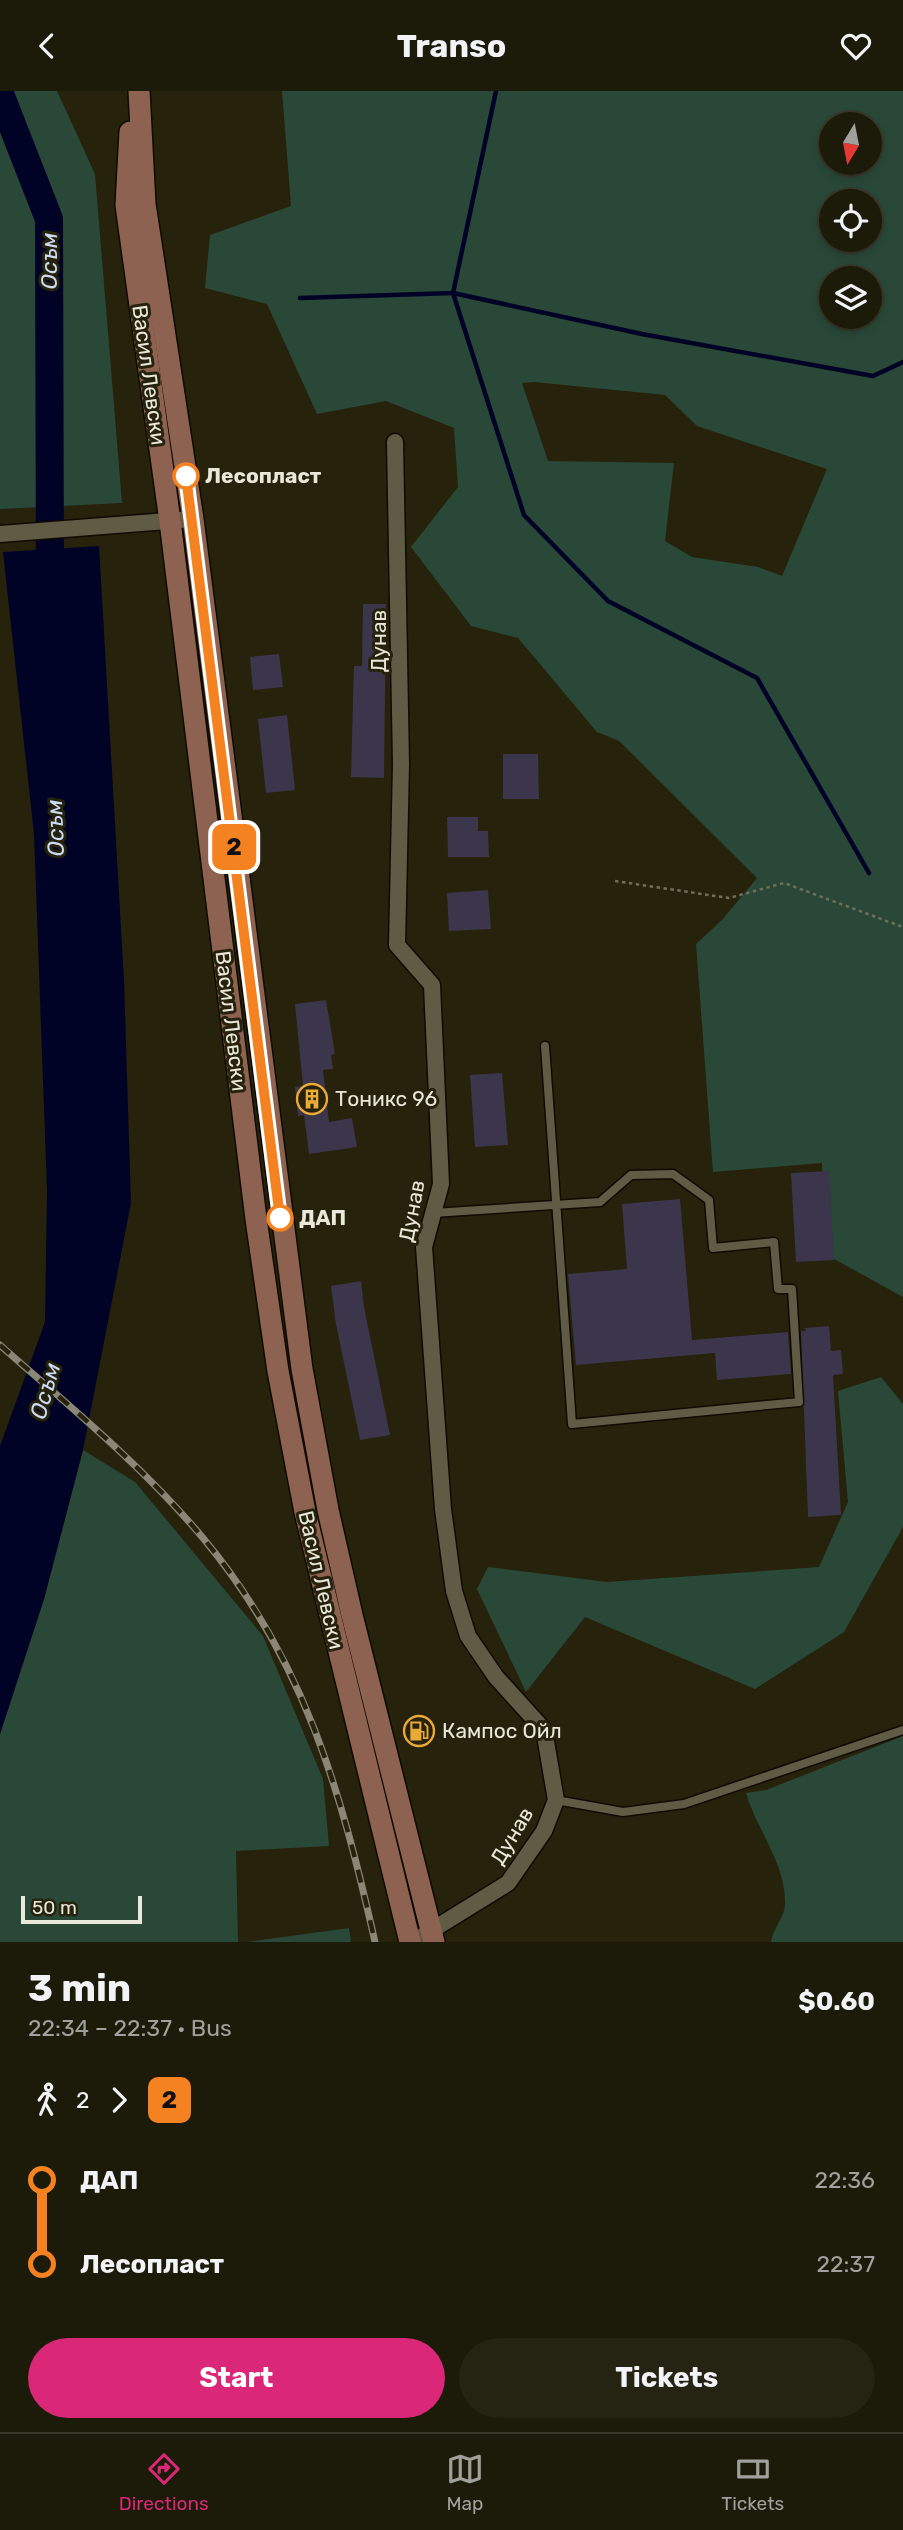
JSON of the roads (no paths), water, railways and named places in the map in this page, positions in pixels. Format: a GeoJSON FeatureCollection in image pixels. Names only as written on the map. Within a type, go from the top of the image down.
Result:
{"type":"FeatureCollection","features":[{"type":"Feature","properties":{"kind":"main road","name":"Васил Левски"},"geometry":{"type":"LineString","coordinates":[[132,91],[126,205],[170,521],[256,1219],[278,1371],[305,1512],[410,1940]]}},
{"type":"Feature","properties":{"kind":"main road","name":"Васил Левски"},"geometry":{"type":"LineString","coordinates":[[139,91],[145,204],[192,519],[302,1369],[328,1510],[352,1615],[432,1937]]}},
{"type":"Feature","properties":{"kind":"street","name":"Дунав"},"geometry":{"type":"LineString","coordinates":[[395,442],[401,764],[397,945],[432,985],[441,1184],[424,1247],[443,1509],[454,1591],[468,1636],[496,1677],[544,1730],[556,1800],[544,1831],[508,1883],[432,1937],[410,1940]]}},
{"type":"Feature","properties":{"kind":"street"},"geometry":{"type":"LineString","coordinates":[[0,534],[192,519]]}},
{"type":"Feature","properties":{"kind":"lane"},"geometry":{"type":"LineString","coordinates":[[433,1213],[555,1205],[600,1202],[631,1175],[673,1174],[709,1200],[713,1248],[774,1242],[778,1289],[792,1289],[799,1402],[572,1424],[555,1205],[545,1046]]}},
{"type":"Feature","properties":{"kind":"lane"},"geometry":{"type":"LineString","coordinates":[[556,1800],[622,1812],[684,1804],[903,1730]]}},
{"type":"Feature","properties":{"kind":"water"},"geometry":{"type":"Polygon","coordinates":[[[99,546],[124,980],[131,1203],[83,1450],[44,1599],[0,1734],[0,1446],[45,1322],[47,1190],[34,834],[3,552],[99,546]]]}},
{"type":"Feature","properties":{"kind":"waterway"},"geometry":{"type":"LineString","coordinates":[[300,298],[453,293],[496,91]]}},
{"type":"Feature","properties":{"kind":"waterway","name":"Осъм"},"geometry":{"type":"LineString","coordinates":[[0,94],[49,219],[50,586]]}},
{"type":"Feature","properties":{"kind":"waterway"},"geometry":{"type":"LineString","coordinates":[[869,873],[757,678],[608,601],[524,515],[453,293],[642,334],[873,376],[903,362]]}},
{"type":"Feature","properties":{"kind":"railway"},"geometry":{"type":"LineString","coordinates":[[0,1345],[105,1437],[156,1486],[203,1538],[238,1584],[268,1631],[293,1679],[332,1780],[348,1832],[375,1942]]}},
{"type":"Feature","properties":{"kind":"place","name":"Лесопласт"},"geometry":{"type":"Point","coordinates":[186,476]}},
{"type":"Feature","properties":{"kind":"place","name":"Тоникс 96"},"geometry":{"type":"Point","coordinates":[312,1099]}},
{"type":"Feature","properties":{"kind":"place","name":"ДАП"},"geometry":{"type":"Point","coordinates":[280,1218]}},
{"type":"Feature","properties":{"kind":"place","name":"Кампос Ойл"},"geometry":{"type":"Point","coordinates":[419,1731]}}]}
